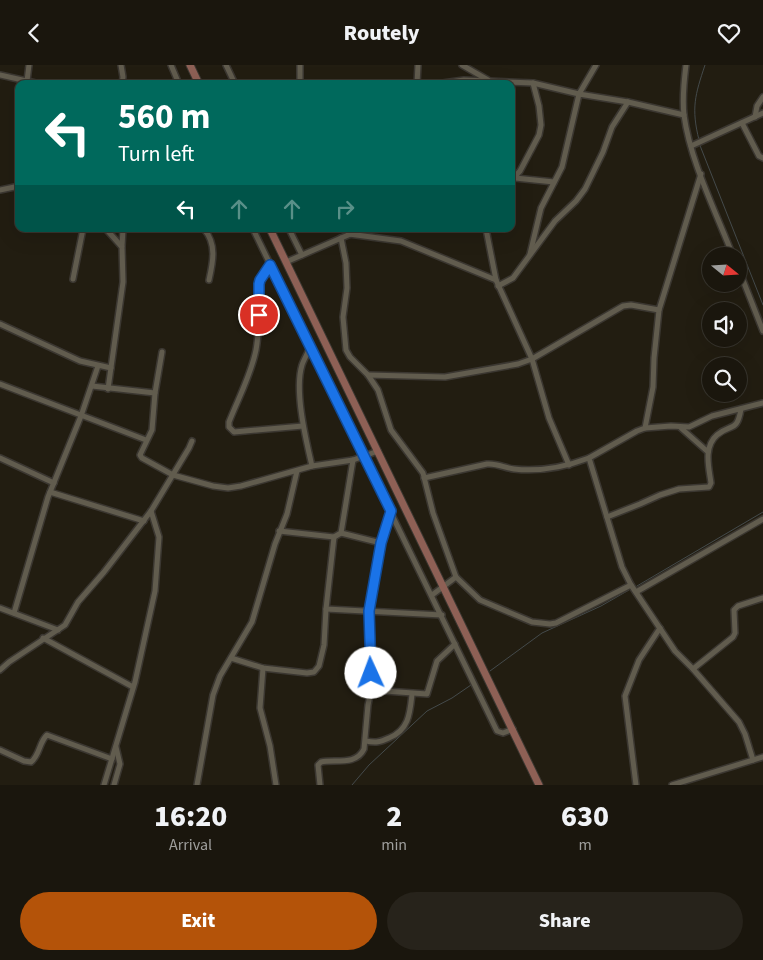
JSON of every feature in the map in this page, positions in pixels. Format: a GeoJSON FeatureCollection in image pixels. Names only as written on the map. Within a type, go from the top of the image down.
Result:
{"type":"FeatureCollection","features":[{"type":"Feature","properties":{"kind":"main road"},"geometry":{"type":"LineString","coordinates":[[190,65],[197,80]]}},
{"type":"Feature","properties":{"kind":"main road"},"geometry":{"type":"LineString","coordinates":[[271,232],[539,785]]}},
{"type":"Feature","properties":{"kind":"street"},"geometry":{"type":"LineString","coordinates":[[27,80],[29,65]]}},
{"type":"Feature","properties":{"kind":"street"},"geometry":{"type":"LineString","coordinates":[[121,65],[123,80]]}},
{"type":"Feature","properties":{"kind":"street"},"geometry":{"type":"LineString","coordinates":[[171,65],[177,80]]}},
{"type":"Feature","properties":{"kind":"street"},"geometry":{"type":"LineString","coordinates":[[226,65],[233,80]]}},
{"type":"Feature","properties":{"kind":"street"},"geometry":{"type":"LineString","coordinates":[[300,65],[300,80]]}},
{"type":"Feature","properties":{"kind":"street"},"geometry":{"type":"LineString","coordinates":[[417,80],[418,65]]}},
{"type":"Feature","properties":{"kind":"street"},"geometry":{"type":"LineString","coordinates":[[462,65],[488,80]]}},
{"type":"Feature","properties":{"kind":"street"},"geometry":{"type":"LineString","coordinates":[[529,256],[541,208],[562,167],[579,94],[596,65]]}},
{"type":"Feature","properties":{"kind":"street"},"geometry":{"type":"LineString","coordinates":[[686,65],[684,115],[691,146],[730,247]]}},
{"type":"Feature","properties":{"kind":"street"},"geometry":{"type":"LineString","coordinates":[[0,75],[22,80]]}},
{"type":"Feature","properties":{"kind":"street"},"geometry":{"type":"LineString","coordinates":[[459,80],[488,80]]}},
{"type":"Feature","properties":{"kind":"street"},"geometry":{"type":"LineString","coordinates":[[515,82],[532,83],[684,115]]}},
{"type":"Feature","properties":{"kind":"street"},"geometry":{"type":"LineString","coordinates":[[515,177],[539,135],[539,107],[532,83]]}},
{"type":"Feature","properties":{"kind":"street"},"geometry":{"type":"LineString","coordinates":[[755,117],[757,106],[763,97]]}},
{"type":"Feature","properties":{"kind":"street"},"geometry":{"type":"LineString","coordinates":[[498,286],[513,278],[555,221],[576,201],[585,189],[603,152],[612,127],[628,102]]}},
{"type":"Feature","properties":{"kind":"street"},"geometry":{"type":"LineString","coordinates":[[691,146],[763,113]]}},
{"type":"Feature","properties":{"kind":"street"},"geometry":{"type":"LineString","coordinates":[[742,123],[759,156],[763,158]]}},
{"type":"Feature","properties":{"kind":"street"},"geometry":{"type":"LineString","coordinates":[[645,428],[653,387],[659,309],[701,174]]}},
{"type":"Feature","properties":{"kind":"street"},"geometry":{"type":"LineString","coordinates":[[515,180],[554,183]]}},
{"type":"Feature","properties":{"kind":"street"},"geometry":{"type":"LineString","coordinates":[[0,190],[15,187]]}},
{"type":"Feature","properties":{"kind":"street"},"geometry":{"type":"LineString","coordinates":[[73,279],[81,232]]}},
{"type":"Feature","properties":{"kind":"street"},"geometry":{"type":"LineString","coordinates":[[109,232],[122,247]]}},
{"type":"Feature","properties":{"kind":"street"},"geometry":{"type":"LineString","coordinates":[[108,389],[123,282],[122,232]]}},
{"type":"Feature","properties":{"kind":"street"},"geometry":{"type":"LineString","coordinates":[[206,232],[213,242],[213,263],[209,281]]}},
{"type":"Feature","properties":{"kind":"street"},"geometry":{"type":"LineString","coordinates":[[254,232],[497,731],[503,733],[513,729]]}},
{"type":"Feature","properties":{"kind":"street"},"geometry":{"type":"LineString","coordinates":[[290,232],[302,255]]}},
{"type":"Feature","properties":{"kind":"street"},"geometry":{"type":"LineString","coordinates":[[286,262],[340,238],[347,232]]}},
{"type":"Feature","properties":{"kind":"street"},"geometry":{"type":"LineString","coordinates":[[353,232],[400,241],[496,280]]}},
{"type":"Feature","properties":{"kind":"street"},"geometry":{"type":"LineString","coordinates":[[487,232],[498,286],[532,359],[549,418],[569,465]]}},
{"type":"Feature","properties":{"kind":"street"},"geometry":{"type":"LineString","coordinates":[[340,238],[346,263],[347,288],[343,317],[346,350],[350,357],[368,375],[378,390],[391,430],[421,469],[433,513],[456,577],[480,600],[529,621],[550,624],[556,623],[631,585]]}},
{"type":"Feature","properties":{"kind":"street"},"geometry":{"type":"LineString","coordinates":[[270,265],[259,284],[256,350],[248,377],[229,422],[229,427],[234,432],[303,426]]}},
{"type":"Feature","properties":{"kind":"street"},"geometry":{"type":"LineString","coordinates":[[748,293],[763,331]]}},
{"type":"Feature","properties":{"kind":"street"},"geometry":{"type":"LineString","coordinates":[[368,375],[445,377],[509,366],[532,359],[623,306],[659,309]]}},
{"type":"Feature","properties":{"kind":"street"},"geometry":{"type":"LineString","coordinates":[[0,324],[80,361],[111,368]]}},
{"type":"Feature","properties":{"kind":"street"},"geometry":{"type":"LineString","coordinates":[[310,347],[302,365],[300,384],[303,426],[312,467]]}},
{"type":"Feature","properties":{"kind":"street"},"geometry":{"type":"LineString","coordinates":[[162,352],[155,393],[152,430],[146,440],[141,457],[173,475],[213,486],[228,488],[312,467],[353,460],[378,451]]}},
{"type":"Feature","properties":{"kind":"street"},"geometry":{"type":"LineString","coordinates":[[14,613],[50,492],[81,416],[98,366]]}},
{"type":"Feature","properties":{"kind":"street"},"geometry":{"type":"LineString","coordinates":[[0,384],[146,440]]}},
{"type":"Feature","properties":{"kind":"street"},"geometry":{"type":"LineString","coordinates":[[92,386],[155,393]]}},
{"type":"Feature","properties":{"kind":"street"},"geometry":{"type":"LineString","coordinates":[[424,478],[494,463],[512,469],[540,469],[569,465],[589,458],[645,428],[671,426],[681,428],[692,426],[712,416],[763,403]]}},
{"type":"Feature","properties":{"kind":"street"},"geometry":{"type":"LineString","coordinates":[[607,517],[679,489],[708,487],[711,483],[708,452],[715,436],[736,425],[739,421],[741,409]]}},
{"type":"Feature","properties":{"kind":"street"},"geometry":{"type":"LineString","coordinates":[[681,428],[708,452]]}},
{"type":"Feature","properties":{"kind":"street"},"geometry":{"type":"LineString","coordinates":[[0,670],[8,662],[65,625],[78,602],[104,572],[151,511],[192,441]]}},
{"type":"Feature","properties":{"kind":"street"},"geometry":{"type":"LineString","coordinates":[[0,458],[54,483]]}},
{"type":"Feature","properties":{"kind":"street"},"geometry":{"type":"LineString","coordinates":[[589,458],[622,567],[631,585],[675,651],[739,722],[753,760]]}},
{"type":"Feature","properties":{"kind":"street"},"geometry":{"type":"LineString","coordinates":[[342,533],[353,460]]}},
{"type":"Feature","properties":{"kind":"street"},"geometry":{"type":"LineString","coordinates":[[197,785],[213,695],[220,677],[252,622],[264,577],[279,531],[287,514],[297,471]]}},
{"type":"Feature","properties":{"kind":"street"},"geometry":{"type":"LineString","coordinates":[[50,492],[144,521]]}},
{"type":"Feature","properties":{"kind":"street"},"geometry":{"type":"LineString","coordinates":[[104,785],[133,687],[156,586],[159,533],[151,511]]}},
{"type":"Feature","properties":{"kind":"street"},"geometry":{"type":"LineString","coordinates":[[320,785],[319,763],[323,761],[350,760],[363,753],[372,682],[369,611],[381,543],[391,511]]}},
{"type":"Feature","properties":{"kind":"street"},"geometry":{"type":"LineString","coordinates":[[636,592],[763,519]]}},
{"type":"Feature","properties":{"kind":"street"},"geometry":{"type":"LineString","coordinates":[[279,531],[334,537],[342,533],[381,543]]}},
{"type":"Feature","properties":{"kind":"street"},"geometry":{"type":"LineString","coordinates":[[231,658],[263,668],[307,673],[316,671],[324,645],[334,537]]}},
{"type":"Feature","properties":{"kind":"street"},"geometry":{"type":"LineString","coordinates":[[432,595],[456,577]]}},
{"type":"Feature","properties":{"kind":"street"},"geometry":{"type":"LineString","coordinates":[[693,669],[733,637],[735,633],[734,610],[738,606],[763,598]]}},
{"type":"Feature","properties":{"kind":"street"},"geometry":{"type":"LineString","coordinates":[[0,608],[58,630]]}},
{"type":"Feature","properties":{"kind":"street"},"geometry":{"type":"LineString","coordinates":[[326,609],[442,615]]}},
{"type":"Feature","properties":{"kind":"street"},"geometry":{"type":"LineString","coordinates":[[636,785],[626,696],[639,660],[660,628]]}},
{"type":"Feature","properties":{"kind":"street"},"geometry":{"type":"LineString","coordinates":[[43,638],[133,687]]}},
{"type":"Feature","properties":{"kind":"street"},"geometry":{"type":"LineString","coordinates":[[371,690],[412,694],[428,693],[437,661],[455,644]]}},
{"type":"Feature","properties":{"kind":"street"},"geometry":{"type":"LineString","coordinates":[[263,668],[260,708],[270,746],[276,785]]}},
{"type":"Feature","properties":{"kind":"street"},"geometry":{"type":"LineString","coordinates":[[366,741],[378,743],[400,733],[409,717],[412,694]]}},
{"type":"Feature","properties":{"kind":"street"},"geometry":{"type":"LineString","coordinates":[[0,750],[24,761],[32,762],[46,735],[112,759]]}},
{"type":"Feature","properties":{"kind":"street"},"geometry":{"type":"LineString","coordinates":[[114,785],[120,765],[116,747]]}},
{"type":"Feature","properties":{"kind":"street"},"geometry":{"type":"LineString","coordinates":[[672,785],[763,757]]}},
{"type":"Feature","properties":{"kind":"waterway"},"geometry":{"type":"LineString","coordinates":[[699,140],[695,119],[695,102],[705,65]]}},
{"type":"Feature","properties":{"kind":"waterway"},"geometry":{"type":"LineString","coordinates":[[699,143],[763,305]]}},
{"type":"Feature","properties":{"kind":"waterway"},"geometry":{"type":"LineString","coordinates":[[637,586],[763,512]]}},
{"type":"Feature","properties":{"kind":"waterway"},"geometry":{"type":"LineString","coordinates":[[490,671],[542,633],[601,606],[629,590]]}},
{"type":"Feature","properties":{"kind":"waterway"},"geometry":{"type":"LineString","coordinates":[[352,785],[369,765],[427,711],[452,698],[471,685]]}},
{"type":"Feature","properties":{"kind":"route"},"geometry":{"type":"LineString","coordinates":[[259,315],[259,284],[270,265],[391,511],[381,543],[369,611],[371,673]]}}]}
